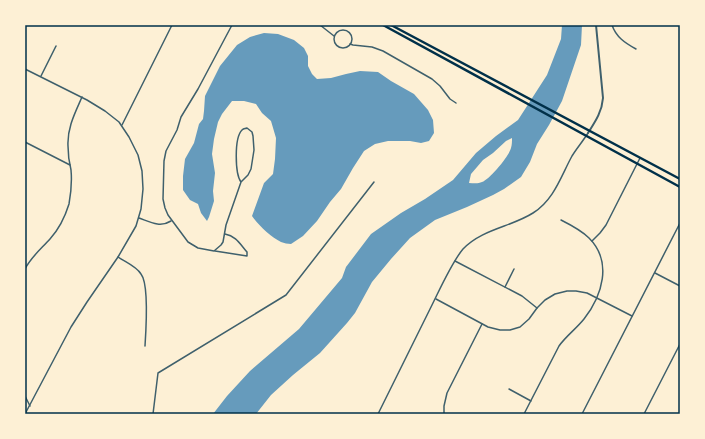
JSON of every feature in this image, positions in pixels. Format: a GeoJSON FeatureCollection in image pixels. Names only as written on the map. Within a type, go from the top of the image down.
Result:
{"type":"FeatureCollection","features":[{"type":"Feature","properties":{"kind":"main road"},"geometry":{"type":"LineString","coordinates":[[383,25],[559,121],[588,133],[680,179]]}},
{"type":"Feature","properties":{"kind":"main road"},"geometry":{"type":"LineString","coordinates":[[391,25],[561,116],[637,164],[680,187]]}},
{"type":"Feature","properties":{"kind":"street"},"geometry":{"type":"LineString","coordinates":[[122,125],[172,25]]}},
{"type":"Feature","properties":{"kind":"street"},"geometry":{"type":"LineString","coordinates":[[225,234],[234,238],[247,252],[247,256],[198,248],[188,242],[171,221],[162,198],[166,151],[177,130],[180,119],[198,89],[232,25]]}},
{"type":"Feature","properties":{"kind":"street"},"geometry":{"type":"LineString","coordinates":[[320,25],[334,36],[335,42],[339,47],[344,47],[350,44],[372,47],[383,51],[432,79],[440,86],[450,99],[456,103]]}},
{"type":"Feature","properties":{"kind":"street"},"geometry":{"type":"LineString","coordinates":[[378,414],[455,261],[464,249],[475,239],[535,212],[549,199],[575,152],[600,113],[603,98],[596,25]]}},
{"type":"Feature","properties":{"kind":"street"},"geometry":{"type":"LineString","coordinates":[[612,25],[619,38],[636,49]]}},
{"type":"Feature","properties":{"kind":"street"},"geometry":{"type":"LineString","coordinates":[[334,36],[340,30],[347,31],[352,40],[350,44]]}},
{"type":"Feature","properties":{"kind":"street"},"geometry":{"type":"LineString","coordinates":[[41,76],[56,46]]}},
{"type":"Feature","properties":{"kind":"street"},"geometry":{"type":"LineString","coordinates":[[25,69],[105,110],[122,125],[133,143],[139,159],[142,171],[143,186],[143,197],[139,218],[132,232],[118,257],[71,327],[25,414]]}},
{"type":"Feature","properties":{"kind":"street"},"geometry":{"type":"LineString","coordinates":[[25,269],[35,253],[52,236],[64,218],[71,192],[68,147],[69,130],[74,113],[82,97]]}},
{"type":"Feature","properties":{"kind":"street"},"geometry":{"type":"LineString","coordinates":[[214,251],[223,242],[226,226],[241,182],[250,171],[254,150],[253,135],[251,130],[247,128],[241,131],[237,146],[237,171],[238,178],[241,182]]}},
{"type":"Feature","properties":{"kind":"street"},"geometry":{"type":"LineString","coordinates":[[25,142],[70,165]]}},
{"type":"Feature","properties":{"kind":"street"},"geometry":{"type":"LineString","coordinates":[[592,241],[606,225],[640,158]]}},
{"type":"Feature","properties":{"kind":"street"},"geometry":{"type":"LineString","coordinates":[[153,414],[158,373],[286,295],[374,182]]}},
{"type":"Feature","properties":{"kind":"street"},"geometry":{"type":"LineString","coordinates":[[139,218],[160,225],[171,221]]}},
{"type":"Feature","properties":{"kind":"street"},"geometry":{"type":"LineString","coordinates":[[524,414],[559,346],[588,314],[602,284],[603,269],[601,256],[598,250],[592,241],[582,232],[561,220]]}},
{"type":"Feature","properties":{"kind":"street"},"geometry":{"type":"LineString","coordinates":[[582,414],[680,223]]}},
{"type":"Feature","properties":{"kind":"street"},"geometry":{"type":"LineString","coordinates":[[118,257],[139,271],[143,278],[146,301],[145,346]]}},
{"type":"Feature","properties":{"kind":"street"},"geometry":{"type":"LineString","coordinates":[[455,261],[522,296],[537,308]]}},
{"type":"Feature","properties":{"kind":"street"},"geometry":{"type":"LineString","coordinates":[[505,287],[514,269]]}},
{"type":"Feature","properties":{"kind":"street"},"geometry":{"type":"LineString","coordinates":[[655,273],[680,286]]}},
{"type":"Feature","properties":{"kind":"street"},"geometry":{"type":"LineString","coordinates":[[435,299],[482,324],[499,330],[513,329],[524,324],[530,319],[537,308],[550,296],[564,291],[579,291],[587,293],[632,316]]}},
{"type":"Feature","properties":{"kind":"street"},"geometry":{"type":"LineString","coordinates":[[444,414],[447,393],[482,324]]}},
{"type":"Feature","properties":{"kind":"street"},"geometry":{"type":"LineString","coordinates":[[644,414],[680,344]]}},
{"type":"Feature","properties":{"kind":"street"},"geometry":{"type":"LineString","coordinates":[[508,389],[531,401]]}},
{"type":"Feature","properties":{"kind":"street"},"geometry":{"type":"LineString","coordinates":[[25,396],[30,406]]}},
{"type":"Feature","properties":{"kind":"water"},"geometry":{"type":"Polygon","coordinates":[[[562,25],[582,25],[581,45],[562,101],[537,144],[530,162],[521,177],[493,195],[435,220],[410,238],[372,282],[355,313],[347,323],[320,353],[271,395],[256,414],[213,414],[250,371],[299,329],[342,278],[346,267],[371,234],[453,180],[476,153],[518,120],[547,75],[561,39],[562,25]],[[512,138],[506,141],[483,160],[471,174],[469,183],[482,182],[494,172],[510,152],[512,138]]]}},
{"type":"Feature","properties":{"kind":"water"},"geometry":{"type":"Polygon","coordinates":[[[264,33],[278,34],[294,40],[304,48],[308,56],[308,66],[312,74],[317,79],[331,78],[360,71],[378,72],[414,94],[428,110],[433,120],[434,133],[429,141],[421,143],[410,141],[388,141],[375,144],[364,151],[341,189],[317,221],[303,236],[291,244],[281,242],[273,237],[261,227],[252,216],[264,183],[273,174],[276,138],[271,121],[262,113],[256,104],[244,101],[232,101],[218,122],[212,154],[215,173],[213,191],[214,201],[207,221],[201,213],[198,204],[190,200],[183,190],[185,159],[194,143],[199,124],[203,119],[205,96],[220,66],[237,45],[250,37],[264,33]]]}}]}
